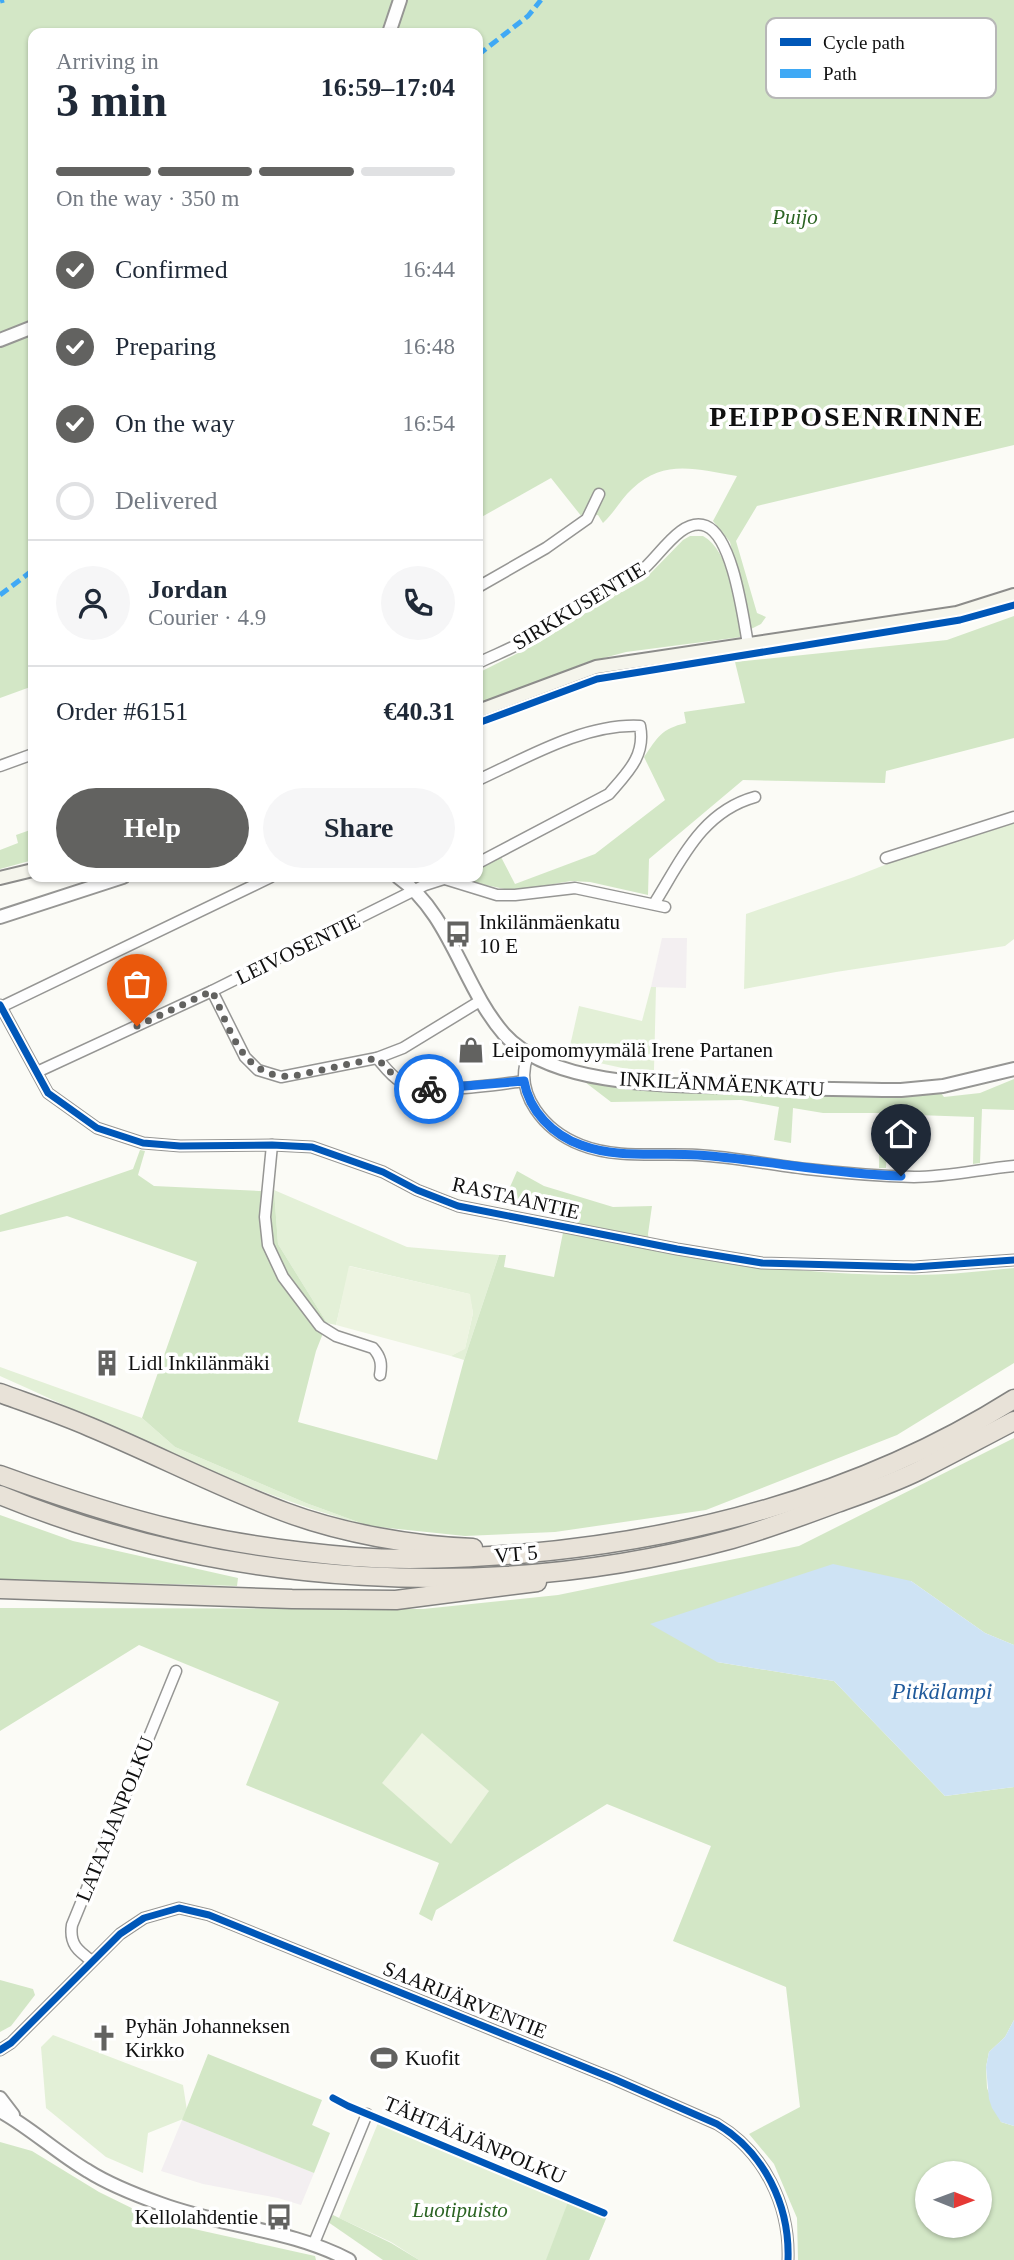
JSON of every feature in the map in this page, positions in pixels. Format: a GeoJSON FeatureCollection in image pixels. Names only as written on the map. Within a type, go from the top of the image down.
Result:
{"type":"FeatureCollection","features":[{"type":"Feature","properties":{"kind":"highway"},"geometry":{"type":"LineString","coordinates":[[0,1385],[77,1418],[89,1426]]}},
{"type":"Feature","properties":{"kind":"highway"},"geometry":{"type":"LineString","coordinates":[[0,1393],[89,1426],[250,1498],[345,1530],[451,1547],[554,1550]]}},
{"type":"Feature","properties":{"kind":"highway","name":"VT 5"},"geometry":{"type":"LineString","coordinates":[[0,1475],[71,1500],[166,1527],[274,1548],[357,1557],[454,1559],[593,1546],[682,1530],[767,1510],[867,1473],[940,1440],[1014,1399]]}},
{"type":"Feature","properties":{"kind":"highway","name":"VT 5"},"geometry":{"type":"LineString","coordinates":[[0,1495],[82,1525],[142,1542],[272,1567],[355,1576],[429,1578],[560,1572],[671,1554],[773,1527],[918,1471],[1014,1421]]}},
{"type":"Feature","properties":{"kind":"highway"},"geometry":{"type":"LineString","coordinates":[[0,1588],[292,1599],[396,1600],[534,1583],[560,1572]]}},
{"type":"Feature","properties":{"kind":"main road"},"geometry":{"type":"LineString","coordinates":[[483,709],[596,667],[957,613],[1014,595]]}},
{"type":"Feature","properties":{"kind":"main road"},"geometry":{"type":"LineString","coordinates":[[0,877],[28,871]]}},
{"type":"Feature","properties":{"kind":"street"},"geometry":{"type":"LineString","coordinates":[[391,28],[400,0]]}},
{"type":"Feature","properties":{"kind":"street"},"geometry":{"type":"LineString","coordinates":[[0,340],[28,329]]}},
{"type":"Feature","properties":{"kind":"street"},"geometry":{"type":"LineString","coordinates":[[483,584],[563,537],[587,519],[599,494]]}},
{"type":"Feature","properties":{"kind":"street","name":"SIRKKUSENTIE"},"geometry":{"type":"LineString","coordinates":[[483,661],[524,642],[639,573],[653,562],[682,529],[697,524],[711,529],[725,549],[748,644]]}},
{"type":"Feature","properties":{"kind":"street"},"geometry":{"type":"LineString","coordinates":[[483,778],[563,741],[618,727],[640,726],[642,748],[609,794],[483,860]]}},
{"type":"Feature","properties":{"kind":"street"},"geometry":{"type":"LineString","coordinates":[[0,766],[28,756]]}},
{"type":"Feature","properties":{"kind":"street"},"geometry":{"type":"LineString","coordinates":[[654,905],[692,842],[715,816],[727,807],[754,797]]}},
{"type":"Feature","properties":{"kind":"street"},"geometry":{"type":"LineString","coordinates":[[886,858],[1014,817]]}},
{"type":"Feature","properties":{"kind":"street"},"geometry":{"type":"LineString","coordinates":[[0,917],[108,882]]}},
{"type":"Feature","properties":{"kind":"street"},"geometry":{"type":"LineString","coordinates":[[1,1006],[261,882]]}},
{"type":"Feature","properties":{"kind":"street","name":"INKILÄNMÄENKATU"},"geometry":{"type":"LineString","coordinates":[[404,882],[415,891],[450,940],[480,1001],[503,1032],[528,1055],[562,1068],[632,1083],[901,1090],[943,1086],[1014,1069]]}},
{"type":"Feature","properties":{"kind":"street","name":"LEIVOSENTIE"},"geometry":{"type":"LineString","coordinates":[[37,1072],[212,991],[432,882]]}},
{"type":"Feature","properties":{"kind":"street"},"geometry":{"type":"LineString","coordinates":[[459,882],[497,895],[575,888],[665,907]]}},
{"type":"Feature","properties":{"kind":"street"},"geometry":{"type":"LineString","coordinates":[[212,991],[245,1057],[258,1070],[281,1077],[377,1058],[403,1048],[480,1001]]}},
{"type":"Feature","properties":{"kind":"street","name":"RASTAANTIE"},"geometry":{"type":"LineString","coordinates":[[1,1006],[48,1093],[97,1128],[117,1136],[155,1145],[312,1147],[383,1172],[417,1190],[458,1206],[613,1238],[762,1263],[914,1267],[1014,1260]]}},
{"type":"Feature","properties":{"kind":"street"},"geometry":{"type":"LineString","coordinates":[[528,1055],[523,1066],[529,1101],[546,1123],[569,1140],[597,1150],[654,1155],[695,1154],[806,1169],[918,1177],[1014,1166]]}},
{"type":"Feature","properties":{"kind":"street"},"geometry":{"type":"LineString","coordinates":[[377,1058],[399,1080],[417,1087],[444,1088],[524,1081]]}},
{"type":"Feature","properties":{"kind":"street"},"geometry":{"type":"LineString","coordinates":[[272,1145],[265,1217],[268,1245],[283,1277],[320,1326],[377,1352],[381,1358],[380,1375]]}},
{"type":"Feature","properties":{"kind":"street","name":"LATAAJANPOLKU"},"geometry":{"type":"LineString","coordinates":[[92,1961],[74,1947],[70,1936],[72,1925],[176,1671]]}},
{"type":"Feature","properties":{"kind":"street","name":"SAARIJÄRVENTIE"},"geometry":{"type":"LineString","coordinates":[[11,2043],[120,1934],[144,1918],[179,1908],[209,1914],[614,2078],[733,2133],[750,2149],[773,2184],[786,2223],[788,2260]]}},
{"type":"Feature","properties":{"kind":"street"},"geometry":{"type":"LineString","coordinates":[[0,2050],[11,2043]]}},
{"type":"Feature","properties":{"kind":"street"},"geometry":{"type":"LineString","coordinates":[[0,2059],[11,2043]]}},
{"type":"Feature","properties":{"kind":"street"},"geometry":{"type":"LineString","coordinates":[[0,2098],[17,2121]]}},
{"type":"Feature","properties":{"kind":"street"},"geometry":{"type":"LineString","coordinates":[[0,2111],[88,2172],[127,2192],[165,2206],[314,2244],[349,2260]]}},
{"type":"Feature","properties":{"kind":"street"},"geometry":{"type":"LineString","coordinates":[[314,2244],[368,2114]]}},
{"type":"Feature","properties":{"kind":"shaded area"},"geometry":{"type":"Polygon","coordinates":[[[662,938],[687,938],[686,988],[651,987],[662,938]]]}},
{"type":"Feature","properties":{"kind":"shaded area"},"geometry":{"type":"Polygon","coordinates":[[[182,2120],[314,2173],[301,2205],[203,2184],[161,2171],[182,2120]]]}},
{"type":"Feature","properties":{"kind":"green space","name":"Puijo"},"geometry":{"type":"Polygon","coordinates":[[[0,0],[1014,0],[1014,445],[757,506],[736,541],[757,613],[766,617],[761,624],[751,629],[730,542],[713,521],[737,476],[695,469],[657,473],[632,489],[603,523],[598,515],[582,517],[551,478],[483,516],[483,28],[28,28],[28,688],[0,698],[0,0]]]}},
{"type":"Feature","properties":{"kind":"green space"},"geometry":{"type":"Polygon","coordinates":[[[690,536],[703,536],[720,554],[734,596],[741,637],[626,652],[585,663],[483,702],[483,670],[540,642],[644,580],[690,536]]]}},
{"type":"Feature","properties":{"kind":"green space"},"geometry":{"type":"Polygon","coordinates":[[[1014,616],[1014,738],[886,771],[885,783],[743,780],[649,859],[648,895],[590,882],[571,881],[513,891],[472,882],[483,882],[483,866],[501,857],[515,884],[595,854],[665,800],[644,757],[661,735],[686,723],[684,712],[745,703],[735,662],[947,640],[1014,616]]]}},
{"type":"Feature","properties":{"kind":"green space"},"geometry":{"type":"Polygon","coordinates":[[[1014,820],[1014,939],[1005,946],[744,989],[746,914],[854,877],[969,832],[1014,820]]]}},
{"type":"Feature","properties":{"kind":"green space"},"geometry":{"type":"Polygon","coordinates":[[[28,831],[28,861],[0,869],[0,850],[18,843],[16,835],[28,831]]]}},
{"type":"Feature","properties":{"kind":"green space"},"geometry":{"type":"Polygon","coordinates":[[[651,987],[656,987],[654,1070],[627,1069],[558,1054],[570,1046],[579,1006],[642,1021],[651,987]]]}},
{"type":"Feature","properties":{"kind":"green space"},"geometry":{"type":"Polygon","coordinates":[[[581,1079],[627,1088],[824,1093],[893,1098],[941,1093],[944,1097],[980,1093],[1014,1079],[1014,1110],[982,1109],[980,1163],[973,1164],[974,1117],[888,1114],[886,1168],[879,1168],[880,1113],[823,1113],[793,1108],[791,1143],[774,1140],[779,1107],[741,1100],[611,1102],[581,1079]]]}},
{"type":"Feature","properties":{"kind":"green space"},"geometry":{"type":"Polygon","coordinates":[[[140,1150],[145,1151],[138,1175],[154,1186],[274,1190],[278,1244],[327,1323],[316,1351],[298,1422],[437,1460],[464,1360],[499,1255],[506,1255],[504,1267],[554,1277],[566,1218],[502,1205],[517,1171],[544,1186],[613,1207],[652,1206],[648,1234],[650,1250],[750,1265],[850,1274],[929,1275],[1014,1268],[1014,1363],[897,1435],[706,1510],[555,1532],[465,1536],[369,1526],[306,1503],[175,1447],[142,1418],[197,1262],[67,1216],[0,1232],[0,1215],[133,1169],[140,1150]]]}},
{"type":"Feature","properties":{"kind":"green space"},"geometry":{"type":"Polygon","coordinates":[[[274,1190],[407,1247],[499,1255],[464,1360],[451,1356],[465,1348],[473,1313],[469,1294],[350,1266],[336,1325],[327,1323],[278,1244],[274,1190]]]}},
{"type":"Feature","properties":{"kind":"green space"},"geometry":{"type":"Polygon","coordinates":[[[349,1266],[470,1294],[473,1313],[465,1349],[451,1356],[336,1325],[349,1266]]]}},
{"type":"Feature","properties":{"kind":"green space"},"geometry":{"type":"Polygon","coordinates":[[[0,1367],[142,1418],[175,1447],[306,1503],[369,1526],[321,1512],[227,1478],[0,1376],[0,1367]]]}},
{"type":"Feature","properties":{"kind":"green space"},"geometry":{"type":"Polygon","coordinates":[[[1014,1438],[1014,1645],[985,1633],[911,1581],[717,1662],[834,1681],[945,1796],[1014,1787],[1014,2020],[1005,2037],[989,2052],[986,2067],[987,2088],[1001,2122],[1014,2126],[1014,2260],[798,2260],[797,2218],[774,2164],[749,2134],[800,2107],[786,1987],[673,1941],[711,1846],[607,1804],[436,1910],[432,1921],[419,1914],[439,1863],[246,1785],[279,1702],[139,1645],[0,1731],[0,1608],[423,1609],[558,1595],[799,1546],[1014,1438]]]}},
{"type":"Feature","properties":{"kind":"green space"},"geometry":{"type":"Polygon","coordinates":[[[0,1515],[73,1541],[238,1578],[237,1586],[0,1579],[0,1515]]]}},
{"type":"Feature","properties":{"kind":"green space"},"geometry":{"type":"Polygon","coordinates":[[[422,1733],[489,1791],[451,1844],[382,1783],[422,1733]]]}},
{"type":"Feature","properties":{"kind":"green space"},"geometry":{"type":"Polygon","coordinates":[[[0,1980],[33,1989],[35,1995],[11,2026],[0,2032],[0,1980]]]}},
{"type":"Feature","properties":{"kind":"green space"},"geometry":{"type":"Polygon","coordinates":[[[53,2035],[183,2085],[188,2117],[148,2133],[143,2173],[106,2157],[46,2108],[41,2047],[53,2035]]]}},
{"type":"Feature","properties":{"kind":"green space"},"geometry":{"type":"Polygon","coordinates":[[[208,2054],[322,2100],[312,2125],[330,2133],[314,2173],[182,2120],[208,2054]]]}},
{"type":"Feature","properties":{"kind":"green space","name":"Luotipuisto"},"geometry":{"type":"Polygon","coordinates":[[[378,2123],[607,2216],[589,2260],[419,2260],[391,2242],[339,2218],[378,2123]]]}},
{"type":"Feature","properties":{"kind":"green space"},"geometry":{"type":"Polygon","coordinates":[[[0,2142],[32,2151],[99,2192],[158,2221],[315,2256],[316,2260],[0,2260],[0,2142]]]}},
{"type":"Feature","properties":{"kind":"green space"},"geometry":{"type":"Polygon","coordinates":[[[568,2202],[607,2216],[589,2260],[546,2260],[568,2202]]]}},
{"type":"Feature","properties":{"kind":"green space"},"geometry":{"type":"Polygon","coordinates":[[[333,2215],[419,2260],[383,2260],[328,2222],[333,2215]]]}},
{"type":"Feature","properties":{"kind":"water","name":"Pitkälampi"},"geometry":{"type":"Polygon","coordinates":[[[833,1564],[911,1581],[985,1633],[1014,1645],[1014,1787],[945,1796],[834,1681],[717,1662],[650,1624],[833,1564]]]}},
{"type":"Feature","properties":{"kind":"water"},"geometry":{"type":"Polygon","coordinates":[[[1014,2020],[1014,2126],[1001,2122],[992,2108],[986,2067],[989,2052],[1005,2037],[1014,2020]]]}},
{"type":"Feature","properties":{"kind":"marked path"},"geometry":{"type":"LineString","coordinates":[[0,1],[4,0]]}},
{"type":"Feature","properties":{"kind":"marked path"},"geometry":{"type":"LineString","coordinates":[[483,51],[528,16],[541,0]]}},
{"type":"Feature","properties":{"kind":"marked path"},"geometry":{"type":"LineString","coordinates":[[0,595],[28,574]]}},
{"type":"Feature","properties":{"kind":"cycle path"},"geometry":{"type":"LineString","coordinates":[[483,721],[597,679],[960,620],[1014,605]]}},
{"type":"Feature","properties":{"kind":"cycle path"},"geometry":{"type":"LineString","coordinates":[[0,1005],[48,1093],[97,1128],[143,1143],[180,1146],[312,1147],[383,1172],[417,1190],[458,1206],[762,1263],[914,1267],[1014,1260]]}},
{"type":"Feature","properties":{"kind":"cycle path"},"geometry":{"type":"LineString","coordinates":[[0,2050],[11,2043],[120,1934],[144,1918],[179,1908],[209,1915],[614,2079],[717,2124],[748,2149],[771,2182],[784,2219],[788,2260]]}},
{"type":"Feature","properties":{"kind":"cycle path","name":"TÄHTÄÄJÄNPOLKU"},"geometry":{"type":"LineString","coordinates":[[333,2098],[604,2213]]}},
{"type":"Feature","properties":{"kind":"way so far"},"geometry":{"type":"LineString","coordinates":[[137,1026],[212,991],[245,1057],[258,1070],[275,1076],[294,1076],[377,1058],[399,1080],[429,1089]]}},
{"type":"Feature","properties":{"kind":"place","name":"Inkilänmäenkatu 10 E"},"geometry":{"type":"Point","coordinates":[458,934]}},
{"type":"Feature","properties":{"kind":"place","name":"Leipomomyymälä Irene Partanen"},"geometry":{"type":"Point","coordinates":[471,1050]}},
{"type":"Feature","properties":{"kind":"place","name":"Lidl Inkilänmäki"},"geometry":{"type":"Point","coordinates":[107,1363]}},
{"type":"Feature","properties":{"kind":"place","name":"Pyhän Johanneksen Kirkko"},"geometry":{"type":"Point","coordinates":[104,2038]}},
{"type":"Feature","properties":{"kind":"place","name":"Kuofit"},"geometry":{"type":"Point","coordinates":[384,2058]}},
{"type":"Feature","properties":{"kind":"place","name":"Kellolahdentie"},"geometry":{"type":"Point","coordinates":[279,2217]}},
{"type":"Feature","properties":{"kind":"district","name":"PEIPPOSENRINNE"},"geometry":{"type":"Point","coordinates":[847,416]}},
{"type":"Feature","properties":{"kind":"route"},"geometry":{"type":"LineString","coordinates":[[429,1089],[524,1081],[529,1101],[546,1123],[569,1140],[597,1150],[665,1155],[695,1154],[806,1169],[901,1176]]}}]}
